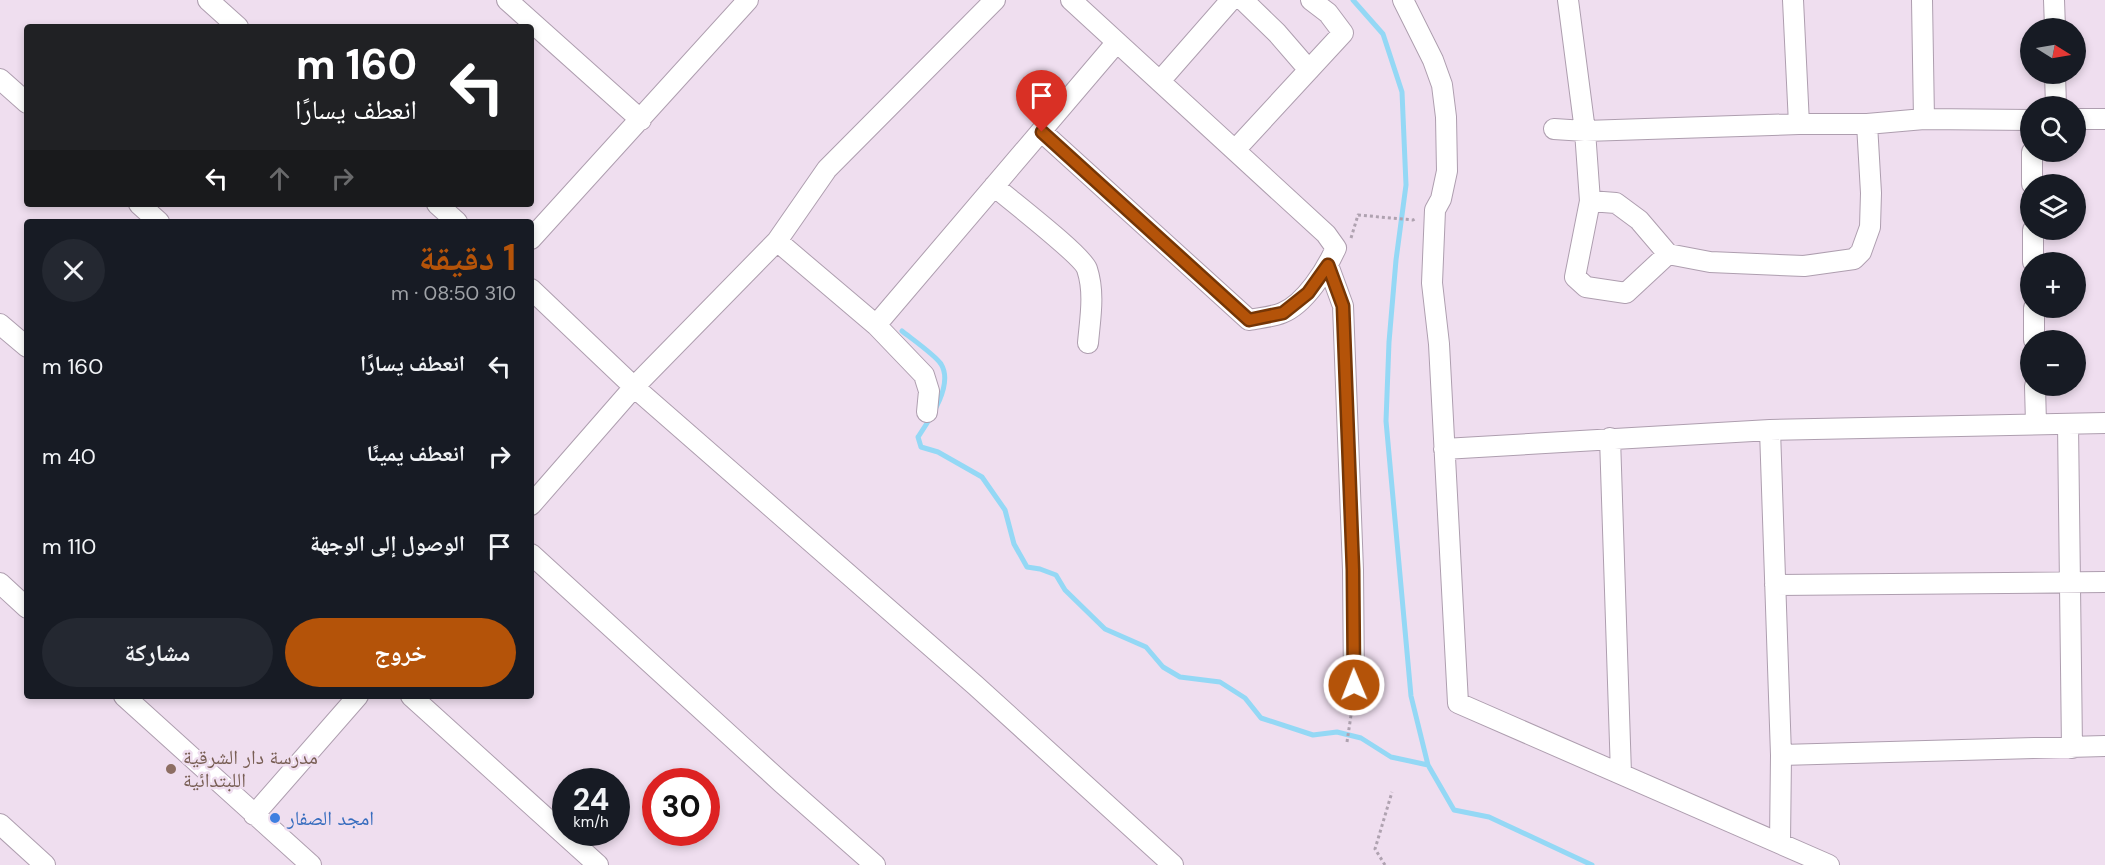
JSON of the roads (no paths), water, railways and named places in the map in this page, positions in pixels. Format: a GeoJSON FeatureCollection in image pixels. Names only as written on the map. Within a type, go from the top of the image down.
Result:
{"type":"FeatureCollection","features":[{"type":"Feature","properties":{"kind":"street"},"geometry":{"type":"LineString","coordinates":[[208,0],[235,24]]}},
{"type":"Feature","properties":{"kind":"street"},"geometry":{"type":"LineString","coordinates":[[507,0],[534,24]]}},
{"type":"Feature","properties":{"kind":"street"},"geometry":{"type":"LineString","coordinates":[[534,236],[748,0]]}},
{"type":"Feature","properties":{"kind":"street"},"geometry":{"type":"LineString","coordinates":[[534,502],[634,387],[777,241],[827,169],[994,0]]}},
{"type":"Feature","properties":{"kind":"street"},"geometry":{"type":"LineString","coordinates":[[1071,0],[1326,234],[1343,306],[1353,570],[1354,685]]}},
{"type":"Feature","properties":{"kind":"street"},"geometry":{"type":"LineString","coordinates":[[1160,81],[1231,0]]}},
{"type":"Feature","properties":{"kind":"street"},"geometry":{"type":"LineString","coordinates":[[1244,0],[1309,70]]}},
{"type":"Feature","properties":{"kind":"street"},"geometry":{"type":"LineString","coordinates":[[1235,150],[1343,33],[1328,13],[1311,0]]}},
{"type":"Feature","properties":{"kind":"street"},"geometry":{"type":"LineString","coordinates":[[1403,0],[1433,60],[1442,85],[1446,117],[1447,171],[1441,200],[1435,210],[1432,283],[1439,344],[1458,703],[1829,865]]}},
{"type":"Feature","properties":{"kind":"street"},"geometry":{"type":"LineString","coordinates":[[1568,0],[1585,131],[1590,201],[1575,277],[1586,287],[1626,293],[1668,254]]}},
{"type":"Feature","properties":{"kind":"street"},"geometry":{"type":"LineString","coordinates":[[1793,0],[1799,124]]}},
{"type":"Feature","properties":{"kind":"street"},"geometry":{"type":"LineString","coordinates":[[1922,0],[1924,119]]}},
{"type":"Feature","properties":{"kind":"street"},"geometry":{"type":"LineString","coordinates":[[2054,0],[2055,18]]}},
{"type":"Feature","properties":{"kind":"street"},"geometry":{"type":"LineString","coordinates":[[534,24],[641,120]]}},
{"type":"Feature","properties":{"kind":"street"},"geometry":{"type":"LineString","coordinates":[[876,325],[1117,42]]}},
{"type":"Feature","properties":{"kind":"street"},"geometry":{"type":"LineString","coordinates":[[0,79],[24,100]]}},
{"type":"Feature","properties":{"kind":"street"},"geometry":{"type":"LineString","coordinates":[[2086,118],[2105,119]]}},
{"type":"Feature","properties":{"kind":"street"},"geometry":{"type":"LineString","coordinates":[[1554,129],[1585,131],[1867,124],[1924,119],[2020,120]]}},
{"type":"Feature","properties":{"kind":"street"},"geometry":{"type":"LineString","coordinates":[[1590,201],[1616,203],[1640,220],[1668,254],[1710,262],[1804,266],[1854,259],[1861,252],[1870,227],[1871,193],[1867,124]]}},
{"type":"Feature","properties":{"kind":"street"},"geometry":{"type":"LineString","coordinates":[[1042,132],[1249,320],[1283,313],[1308,293],[1332,257]]}},
{"type":"Feature","properties":{"kind":"street"},"geometry":{"type":"LineString","coordinates":[[994,186],[1069,249],[1086,267],[1092,304],[1088,343]]}},
{"type":"Feature","properties":{"kind":"street"},"geometry":{"type":"LineString","coordinates":[[142,207],[156,219]]}},
{"type":"Feature","properties":{"kind":"street"},"geometry":{"type":"LineString","coordinates":[[440,207],[454,219]]}},
{"type":"Feature","properties":{"kind":"street"},"geometry":{"type":"LineString","coordinates":[[777,241],[876,325],[924,375],[929,391],[927,412]]}},
{"type":"Feature","properties":{"kind":"street"},"geometry":{"type":"LineString","coordinates":[[534,293],[634,387],[975,685],[1173,865]]}},
{"type":"Feature","properties":{"kind":"street"},"geometry":{"type":"LineString","coordinates":[[0,324],[24,344]]}},
{"type":"Feature","properties":{"kind":"street"},"geometry":{"type":"LineString","coordinates":[[2035,396],[2036,424]]}},
{"type":"Feature","properties":{"kind":"street"},"geometry":{"type":"LineString","coordinates":[[1444,449],[1770,430],[2105,423]]}},
{"type":"Feature","properties":{"kind":"street"},"geometry":{"type":"LineString","coordinates":[[2068,424],[2072,583],[2072,748]]}},
{"type":"Feature","properties":{"kind":"street"},"geometry":{"type":"LineString","coordinates":[[1770,430],[1781,755],[1780,843]]}},
{"type":"Feature","properties":{"kind":"street"},"geometry":{"type":"LineString","coordinates":[[1610,438],[1621,774]]}},
{"type":"Feature","properties":{"kind":"street"},"geometry":{"type":"LineString","coordinates":[[534,557],[875,865]]}},
{"type":"Feature","properties":{"kind":"street"},"geometry":{"type":"LineString","coordinates":[[1775,585],[2105,582]]}},
{"type":"Feature","properties":{"kind":"street"},"geometry":{"type":"LineString","coordinates":[[0,583],[24,605]]}},
{"type":"Feature","properties":{"kind":"street"},"geometry":{"type":"LineString","coordinates":[[129,699],[311,865]]}},
{"type":"Feature","properties":{"kind":"street"},"geometry":{"type":"LineString","coordinates":[[254,815],[355,699]]}},
{"type":"Feature","properties":{"kind":"street"},"geometry":{"type":"LineString","coordinates":[[414,699],[598,865]]}},
{"type":"Feature","properties":{"kind":"street"},"geometry":{"type":"LineString","coordinates":[[1781,755],[2105,746]]}},
{"type":"Feature","properties":{"kind":"street"},"geometry":{"type":"LineString","coordinates":[[0,824],[45,865]]}},
{"type":"Feature","properties":{"kind":"waterway"},"geometry":{"type":"LineString","coordinates":[[1353,0],[1383,34],[1402,92],[1406,185],[1396,260],[1389,342],[1386,421],[1411,696],[1428,765],[1454,810],[1489,817],[1592,865]]}},
{"type":"Feature","properties":{"kind":"waterway"},"geometry":{"type":"LineString","coordinates":[[902,331],[934,356],[944,372],[943,392],[918,437],[921,447],[938,452],[982,477],[1005,510],[1014,544],[1027,567],[1056,575],[1065,590],[1105,629],[1146,647],[1163,667],[1180,677],[1220,682],[1245,698],[1261,718],[1313,735],[1337,732],[1361,738],[1391,757],[1428,765]]}},
{"type":"Feature","properties":{"kind":"place","name":"مدرسة دار الشرقية اللبتدائية"},"geometry":{"type":"Point","coordinates":[171,769]}},
{"type":"Feature","properties":{"kind":"place","name":"امجد الصفار"},"geometry":{"type":"Point","coordinates":[275,818]}}]}
